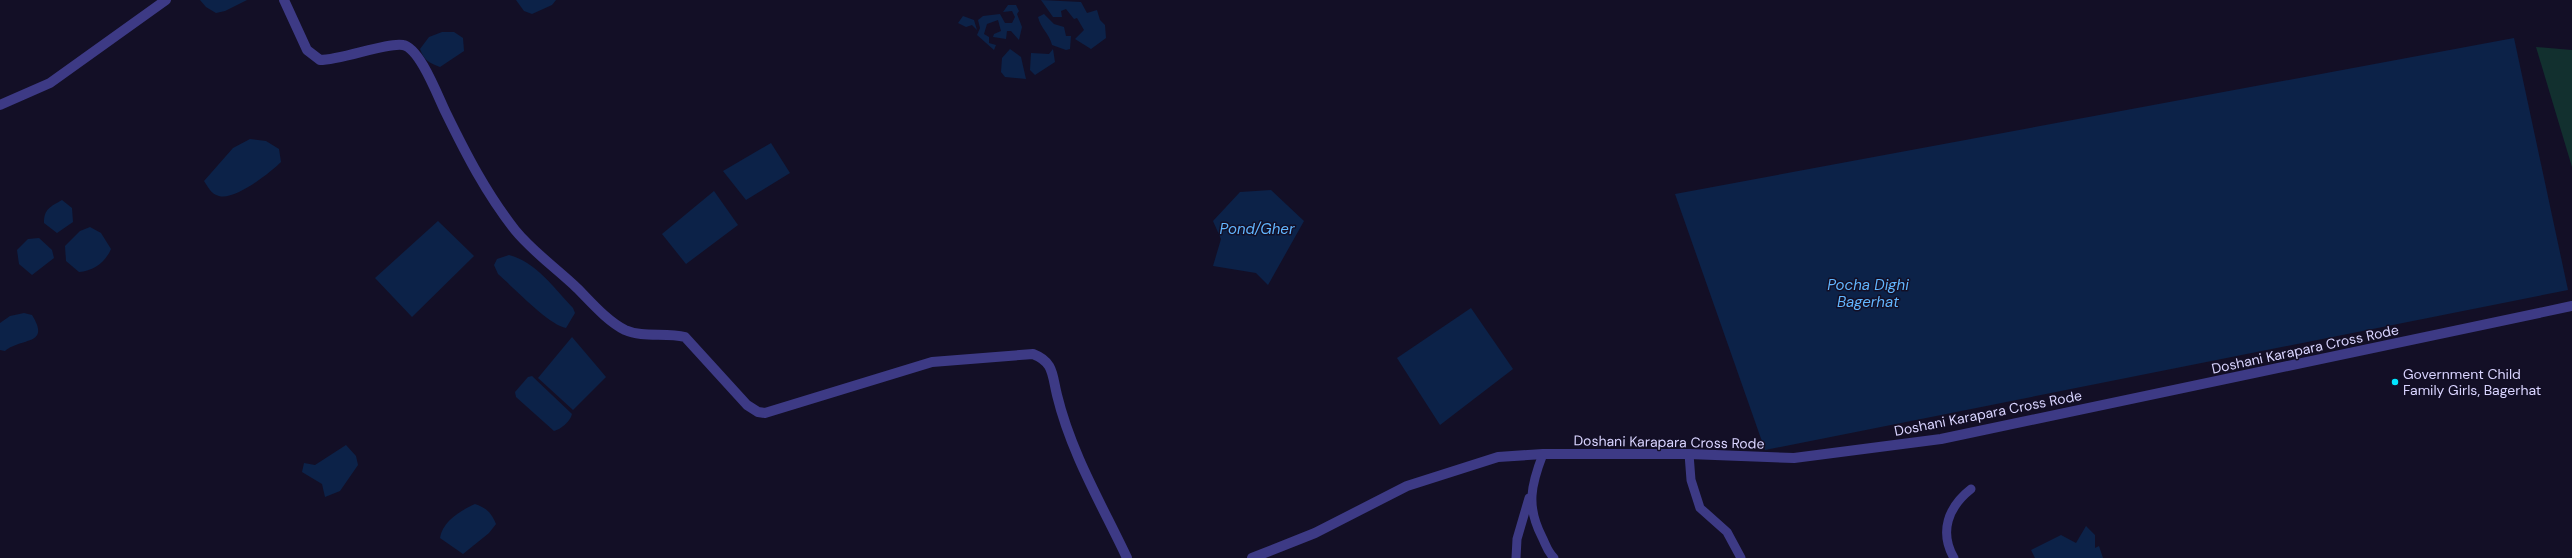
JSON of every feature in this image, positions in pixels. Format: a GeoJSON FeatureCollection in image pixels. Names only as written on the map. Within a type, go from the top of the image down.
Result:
{"type":"FeatureCollection","features":[{"type":"Feature","properties":{"kind":"street"},"geometry":{"type":"LineString","coordinates":[[0,105],[50,83],[166,0]]}},
{"type":"Feature","properties":{"kind":"street"},"geometry":{"type":"LineString","coordinates":[[284,0],[308,50],[320,60],[335,60],[392,46],[402,45],[410,48],[424,67],[474,172],[516,231],[599,309],[624,329],[636,333],[671,334],[685,337],[747,405],[758,412],[765,413],[932,362],[1032,354],[1041,358],[1050,368],[1066,430],[1127,558]]}},
{"type":"Feature","properties":{"kind":"street","name":"Doshani Karapara Cross Rode"},"geometry":{"type":"LineString","coordinates":[[1252,558],[1315,533],[1407,486],[1498,457],[1543,454],[1689,454],[1794,458],[1941,439],[2572,306]]}},
{"type":"Feature","properties":{"kind":"street"},"geometry":{"type":"LineString","coordinates":[[1516,558],[1522,517],[1532,493],[1543,454]]}},
{"type":"Feature","properties":{"kind":"street"},"geometry":{"type":"LineString","coordinates":[[1689,454],[1691,480],[1700,508],[1727,532],[1741,558]]}},
{"type":"Feature","properties":{"kind":"street"},"geometry":{"type":"LineString","coordinates":[[1954,558],[1946,545],[1949,515],[1960,497],[1971,489]]}},
{"type":"Feature","properties":{"kind":"street"},"geometry":{"type":"LineString","coordinates":[[1532,493],[1532,517],[1547,552],[1554,558]]}},
{"type":"Feature","properties":{"kind":"green space"},"geometry":{"type":"Polygon","coordinates":[[[2536,47],[2572,50],[2572,167],[2536,47]]]}},
{"type":"Feature","properties":{"kind":"water"},"geometry":{"type":"Polygon","coordinates":[[[200,0],[247,0],[225,11],[216,13],[206,7],[200,0]]]}},
{"type":"Feature","properties":{"kind":"water"},"geometry":{"type":"Polygon","coordinates":[[[516,0],[556,0],[552,5],[532,14],[524,11],[516,0]]]}},
{"type":"Feature","properties":{"kind":"water"},"geometry":{"type":"Polygon","coordinates":[[[1041,0],[1081,2],[1087,13],[1097,10],[1100,20],[1105,25],[1106,38],[1091,49],[1075,39],[1084,30],[1077,18],[1074,19],[1066,9],[1061,11],[1062,17],[1053,17],[1041,0]]]}},
{"type":"Feature","properties":{"kind":"water"},"geometry":{"type":"Polygon","coordinates":[[[1008,5],[1016,5],[1019,11],[1017,14],[1022,27],[1019,40],[1011,31],[1007,31],[1006,39],[993,37],[994,34],[1001,31],[998,20],[987,24],[984,34],[989,37],[989,43],[996,45],[994,50],[977,35],[980,28],[978,20],[983,16],[1000,14],[1005,23],[1012,23],[1015,17],[1012,11],[1003,12],[1008,5]]]}},
{"type":"Feature","properties":{"kind":"water"},"geometry":{"type":"Polygon","coordinates":[[[1044,14],[1054,24],[1064,27],[1066,36],[1071,36],[1070,49],[1066,50],[1052,45],[1038,17],[1044,14]]]}},
{"type":"Feature","properties":{"kind":"water"},"geometry":{"type":"Polygon","coordinates":[[[963,16],[974,20],[977,30],[972,25],[966,27],[958,23],[963,16]]]}},
{"type":"Feature","properties":{"kind":"water"},"geometry":{"type":"Polygon","coordinates":[[[442,32],[454,32],[463,38],[464,51],[440,67],[427,61],[420,49],[429,37],[442,32]]]}},
{"type":"Feature","properties":{"kind":"water","name":"Pocha Dighi Bagerhat"},"geometry":{"type":"Polygon","coordinates":[[[2514,38],[2568,290],[1765,450],[1675,194],[2514,38]]]}},
{"type":"Feature","properties":{"kind":"water"},"geometry":{"type":"Polygon","coordinates":[[[1010,49],[1021,57],[1026,79],[1005,77],[1001,72],[1002,58],[1010,49]]]}},
{"type":"Feature","properties":{"kind":"water"},"geometry":{"type":"Polygon","coordinates":[[[1053,49],[1055,62],[1035,75],[1030,70],[1031,53],[1049,54],[1053,49]]]}},
{"type":"Feature","properties":{"kind":"water"},"geometry":{"type":"Polygon","coordinates":[[[250,139],[266,141],[279,149],[281,162],[261,179],[242,190],[226,196],[214,194],[204,181],[233,148],[250,139]]]}},
{"type":"Feature","properties":{"kind":"water"},"geometry":{"type":"Polygon","coordinates":[[[771,143],[790,173],[746,200],[723,171],[771,143]]]}},
{"type":"Feature","properties":{"kind":"water","name":"Pond/Gher"},"geometry":{"type":"Polygon","coordinates":[[[1271,190],[1304,221],[1268,285],[1256,273],[1213,266],[1221,239],[1213,221],[1240,192],[1271,190]]]}},
{"type":"Feature","properties":{"kind":"water"},"geometry":{"type":"Polygon","coordinates":[[[714,191],[738,225],[686,264],[662,234],[714,191]]]}},
{"type":"Feature","properties":{"kind":"water"},"geometry":{"type":"Polygon","coordinates":[[[62,200],[72,208],[73,222],[57,233],[44,223],[44,218],[48,209],[62,200]]]}},
{"type":"Feature","properties":{"kind":"water"},"geometry":{"type":"Polygon","coordinates":[[[438,221],[474,256],[412,317],[375,278],[438,221]]]}},
{"type":"Feature","properties":{"kind":"water"},"geometry":{"type":"Polygon","coordinates":[[[90,227],[101,233],[111,249],[102,262],[94,268],[79,272],[66,261],[65,246],[80,231],[90,227]]]}},
{"type":"Feature","properties":{"kind":"water"},"geometry":{"type":"Polygon","coordinates":[[[39,238],[52,250],[54,258],[32,275],[19,264],[17,250],[28,239],[39,238]]]}},
{"type":"Feature","properties":{"kind":"water"},"geometry":{"type":"Polygon","coordinates":[[[509,255],[528,264],[536,270],[573,308],[575,313],[566,328],[550,320],[541,313],[498,274],[494,265],[497,259],[509,255]]]}},
{"type":"Feature","properties":{"kind":"water"},"geometry":{"type":"Polygon","coordinates":[[[1471,308],[1513,369],[1440,425],[1397,358],[1471,308]]]}},
{"type":"Feature","properties":{"kind":"water"},"geometry":{"type":"Polygon","coordinates":[[[24,313],[32,315],[37,325],[38,332],[36,336],[5,351],[0,350],[0,323],[10,316],[24,313]]]}},
{"type":"Feature","properties":{"kind":"water"},"geometry":{"type":"Polygon","coordinates":[[[572,337],[606,377],[573,410],[538,378],[572,337]]]}},
{"type":"Feature","properties":{"kind":"water"},"geometry":{"type":"Polygon","coordinates":[[[532,376],[572,414],[567,422],[557,430],[554,431],[516,397],[515,392],[528,377],[532,376]]]}},
{"type":"Feature","properties":{"kind":"water"},"geometry":{"type":"Polygon","coordinates":[[[346,445],[356,456],[358,465],[340,491],[325,497],[322,484],[302,472],[304,463],[315,465],[346,445]]]}},
{"type":"Feature","properties":{"kind":"water"},"geometry":{"type":"Polygon","coordinates":[[[475,504],[488,511],[496,524],[489,533],[463,554],[440,538],[444,527],[453,517],[475,504]]]}},
{"type":"Feature","properties":{"kind":"water"},"geometry":{"type":"Polygon","coordinates":[[[2086,526],[2095,535],[2095,548],[2099,546],[2103,558],[2035,558],[2031,550],[2061,535],[2076,543],[2086,526]]]}},
{"type":"Feature","properties":{"kind":"place","name":"Government Child Family Girls, Bagerhat"},"geometry":{"type":"Point","coordinates":[2395,382]}}]}
